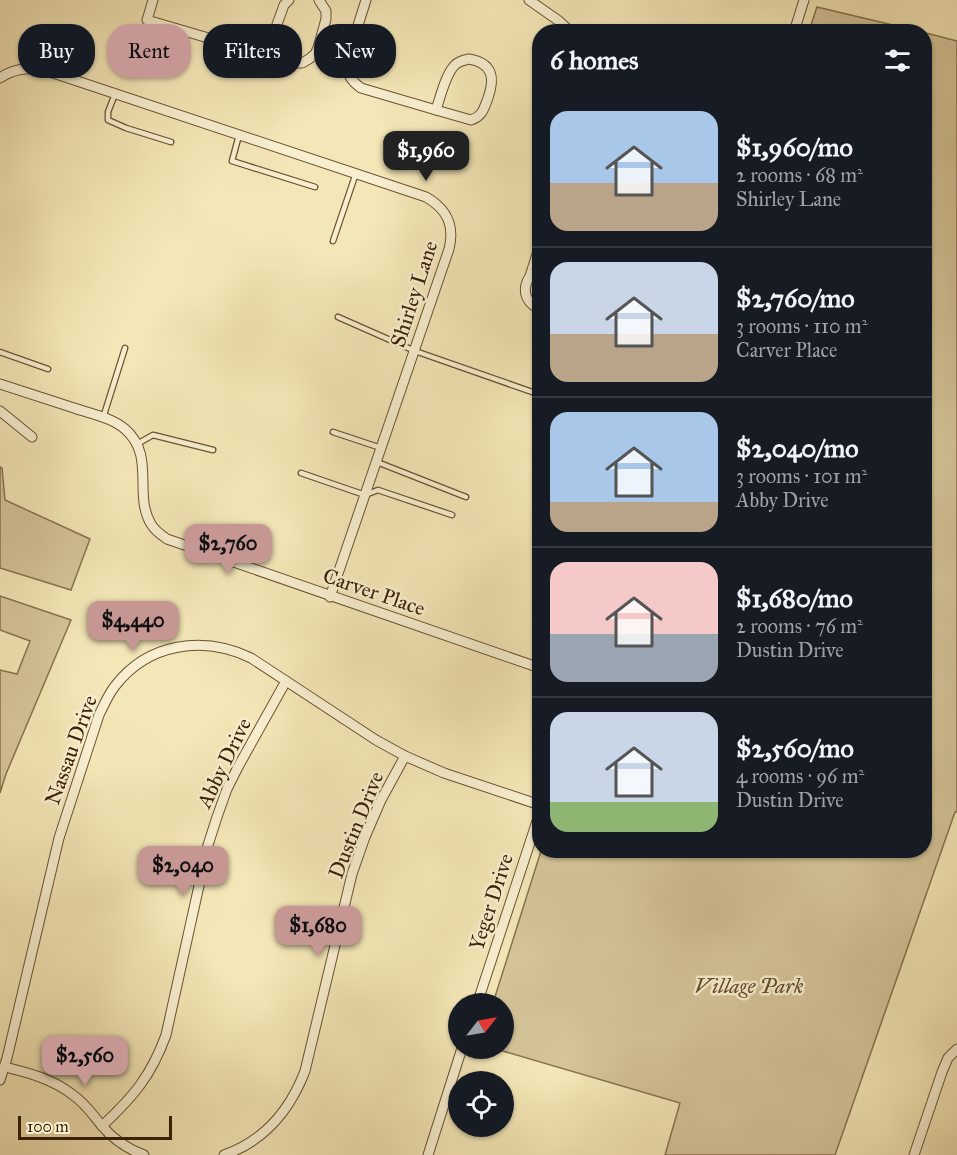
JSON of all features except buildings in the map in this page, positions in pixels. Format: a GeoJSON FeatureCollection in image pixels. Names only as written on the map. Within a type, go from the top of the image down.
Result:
{"type":"FeatureCollection","features":[{"type":"Feature","properties":{"kind":"street"},"geometry":{"type":"LineString","coordinates":[[153,0],[147,20],[203,37]]}},
{"type":"Feature","properties":{"kind":"street"},"geometry":{"type":"LineString","coordinates":[[277,24],[284,5],[289,0]]}},
{"type":"Feature","properties":{"kind":"street"},"geometry":{"type":"LineString","coordinates":[[302,63],[315,54],[326,19],[326,11],[319,0]]}},
{"type":"Feature","properties":{"kind":"street"},"geometry":{"type":"LineString","coordinates":[[366,0],[346,68],[349,77],[361,88],[466,119],[477,118],[482,114],[492,88],[488,68],[477,60],[469,59],[454,65],[436,110]]}},
{"type":"Feature","properties":{"kind":"street"},"geometry":{"type":"LineString","coordinates":[[796,24],[804,0]]}},
{"type":"Feature","properties":{"kind":"street"},"geometry":{"type":"LineString","coordinates":[[533,1],[562,24]]}},
{"type":"Feature","properties":{"kind":"street","name":"Shirley Lane"},"geometry":{"type":"LineString","coordinates":[[0,78],[18,69],[41,69],[426,196],[443,210],[451,228],[452,240],[330,597]]}},
{"type":"Feature","properties":{"kind":"street"},"geometry":{"type":"LineString","coordinates":[[532,270],[525,287],[526,295],[532,305]]}},
{"type":"Feature","properties":{"kind":"street"},"geometry":{"type":"LineString","coordinates":[[0,384],[116,423],[126,429],[137,444]]}},
{"type":"Feature","properties":{"kind":"street"},"geometry":{"type":"LineString","coordinates":[[0,411],[32,437]]}},
{"type":"Feature","properties":{"kind":"street","name":"Carver Place"},"geometry":{"type":"LineString","coordinates":[[137,444],[142,460],[146,514],[151,525],[167,539],[532,665]]}},
{"type":"Feature","properties":{"kind":"street","name":"Nassau Drive"},"geometry":{"type":"LineString","coordinates":[[0,1080],[59,838],[99,715],[115,686],[128,672],[156,654],[188,645],[223,647],[239,652],[376,740],[405,756],[444,773],[532,802]]}},
{"type":"Feature","properties":{"kind":"street","name":"Abby Drive"},"geometry":{"type":"LineString","coordinates":[[102,1126],[136,1091],[158,1057],[166,1035],[216,817],[238,767],[286,681]]}},
{"type":"Feature","properties":{"kind":"street","name":"Dustin Drive"},"geometry":{"type":"LineString","coordinates":[[224,1155],[248,1144],[263,1133],[278,1119],[298,1088],[305,1071],[352,874],[381,800],[405,756]]}},
{"type":"Feature","properties":{"kind":"street","name":"Yeger Drive"},"geometry":{"type":"LineString","coordinates":[[481,993],[532,836]]}},
{"type":"Feature","properties":{"kind":"street"},"geometry":{"type":"LineString","coordinates":[[914,1155],[942,1072],[948,1058],[957,1049]]}},
{"type":"Feature","properties":{"kind":"street"},"geometry":{"type":"LineString","coordinates":[[428,1155],[459,1059]]}},
{"type":"Feature","properties":{"kind":"street"},"geometry":{"type":"LineString","coordinates":[[5,1067],[44,1077],[60,1085],[87,1107],[102,1126],[124,1145],[144,1155]]}},
{"type":"Feature","properties":{"kind":"lane"},"geometry":{"type":"LineString","coordinates":[[115,94],[108,112],[108,120],[171,142]]}},
{"type":"Feature","properties":{"kind":"lane"},"geometry":{"type":"LineString","coordinates":[[239,135],[232,161],[315,187]]}},
{"type":"Feature","properties":{"kind":"lane"},"geometry":{"type":"LineString","coordinates":[[333,241],[356,173]]}},
{"type":"Feature","properties":{"kind":"lane"},"geometry":{"type":"LineString","coordinates":[[338,317],[415,351],[532,392]]}},
{"type":"Feature","properties":{"kind":"lane"},"geometry":{"type":"LineString","coordinates":[[103,418],[125,348]]}},
{"type":"Feature","properties":{"kind":"lane"},"geometry":{"type":"LineString","coordinates":[[0,352],[48,369]]}},
{"type":"Feature","properties":{"kind":"lane"},"geometry":{"type":"LineString","coordinates":[[333,432],[381,448]]}},
{"type":"Feature","properties":{"kind":"lane"},"geometry":{"type":"LineString","coordinates":[[137,444],[153,435],[213,450]]}},
{"type":"Feature","properties":{"kind":"lane"},"geometry":{"type":"LineString","coordinates":[[376,462],[466,497]]}},
{"type":"Feature","properties":{"kind":"lane"},"geometry":{"type":"LineString","coordinates":[[302,474],[365,495],[378,490],[452,515]]}},
{"type":"Feature","properties":{"kind":"green space"},"geometry":{"type":"Polygon","coordinates":[[[817,7],[889,24],[811,24],[817,7]]]}},
{"type":"Feature","properties":{"kind":"green space","name":"Village Park"},"geometry":{"type":"Polygon","coordinates":[[[932,35],[957,41],[957,812],[955,812],[835,1155],[665,1155],[680,1103],[514,1054],[514,993],[496,993],[539,858],[932,858],[932,35]]]}},
{"type":"Feature","properties":{"kind":"green space"},"geometry":{"type":"Polygon","coordinates":[[[0,467],[2,468],[5,500],[90,539],[71,590],[0,568],[0,467]]]}},
{"type":"Feature","properties":{"kind":"green space"},"geometry":{"type":"Polygon","coordinates":[[[0,596],[71,620],[0,793],[0,670],[17,674],[30,641],[0,630],[0,596]]]}}]}
